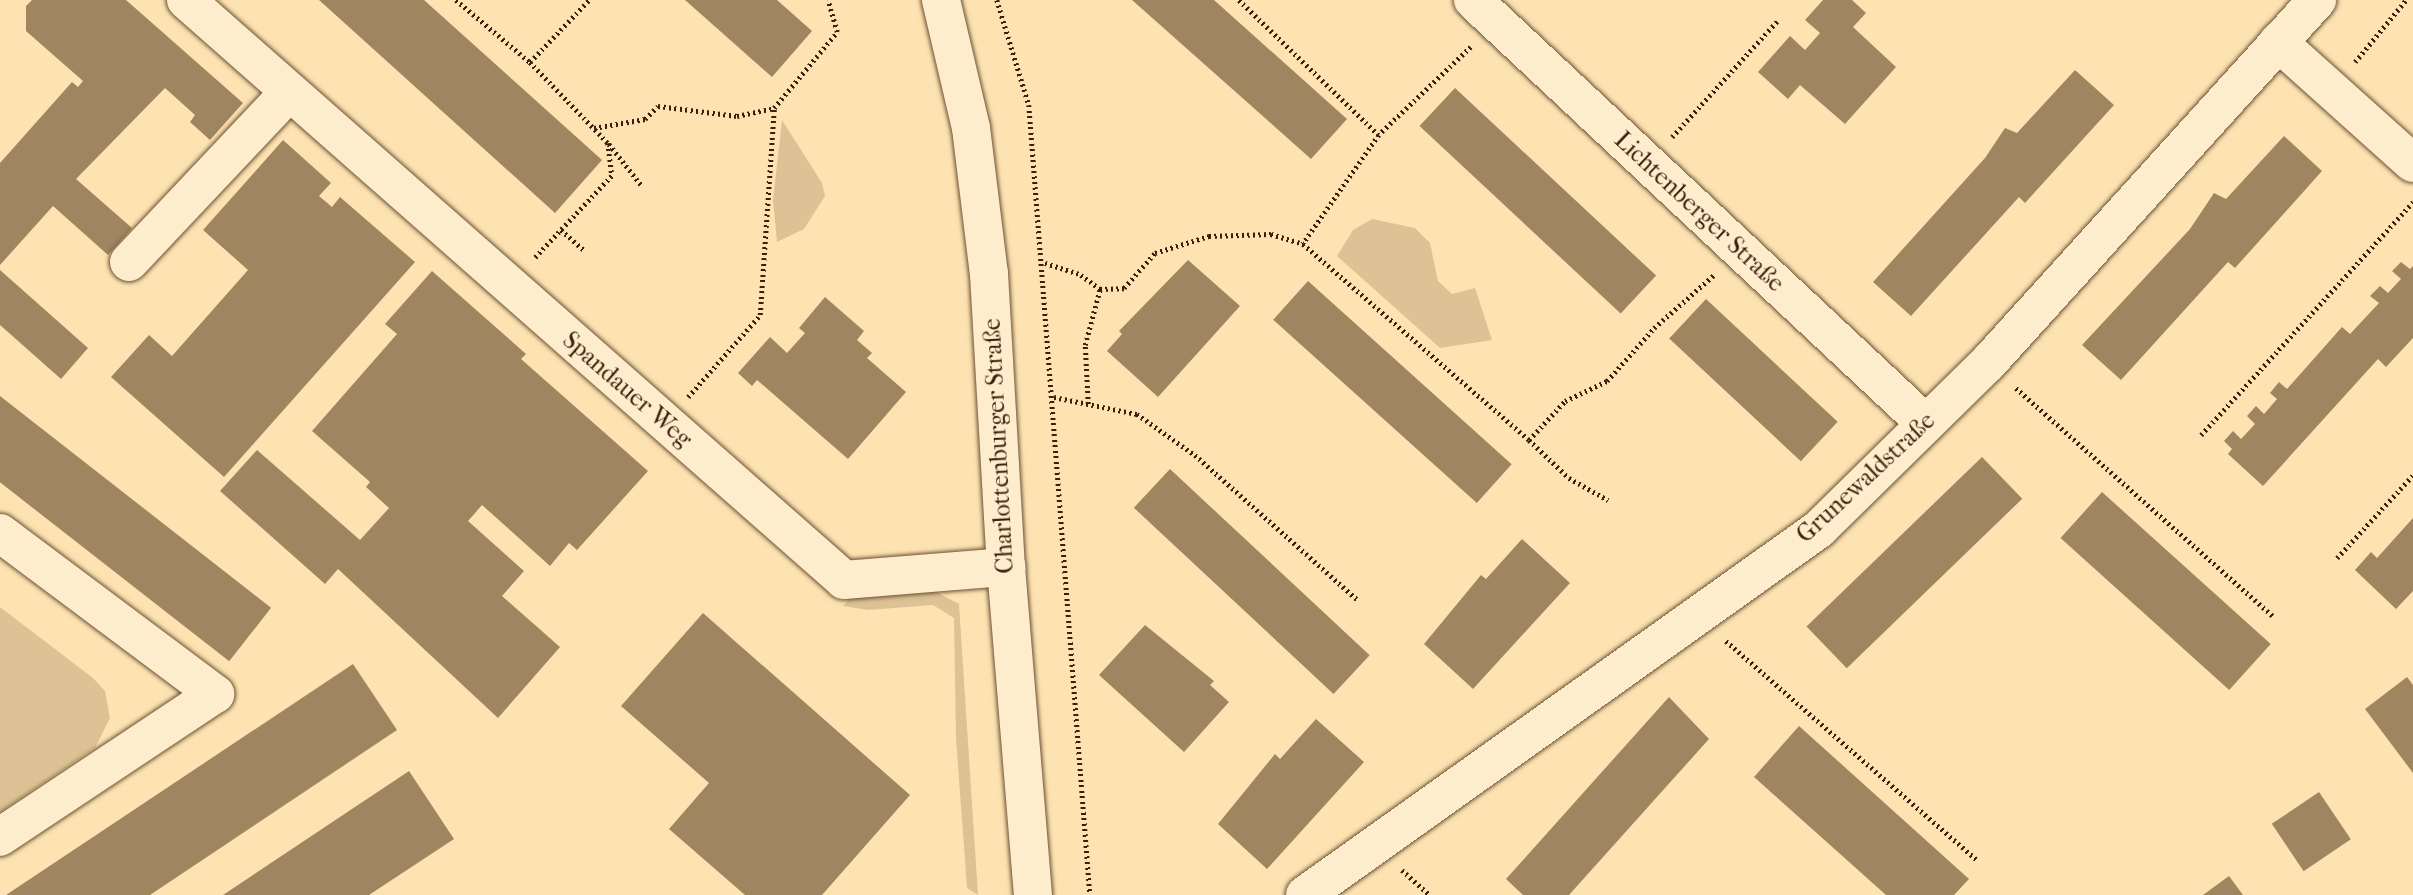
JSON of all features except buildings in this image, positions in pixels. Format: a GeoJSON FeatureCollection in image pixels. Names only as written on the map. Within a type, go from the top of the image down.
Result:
{"type":"FeatureCollection","features":[{"type":"Feature","properties":{"kind":"street","name":"Spandauer Weg"},"geometry":{"type":"LineString","coordinates":[[187,0],[288,93],[844,580],[1006,567]]}},
{"type":"Feature","properties":{"kind":"street","name":"Charlottenburger Straße"},"geometry":{"type":"LineString","coordinates":[[942,0],[971,128],[989,274],[1006,567],[1034,895]]}},
{"type":"Feature","properties":{"kind":"street","name":"Grunewaldstraße"},"geometry":{"type":"LineString","coordinates":[[1305,895],[1695,614],[1819,529],[1988,363],[2317,0]]}},
{"type":"Feature","properties":{"kind":"street","name":"Lichtenberger Straße"},"geometry":{"type":"LineString","coordinates":[[1485,11],[1925,423]]}},
{"type":"Feature","properties":{"kind":"street"},"geometry":{"type":"LineString","coordinates":[[2278,42],[2413,163]]}},
{"type":"Feature","properties":{"kind":"street"},"geometry":{"type":"LineString","coordinates":[[129,262],[288,93]]}},
{"type":"Feature","properties":{"kind":"street"},"geometry":{"type":"LineString","coordinates":[[0,533],[215,694],[0,837]]}},
{"type":"Feature","properties":{"kind":"path"},"geometry":{"type":"LineString","coordinates":[[456,0],[530,62],[608,143],[642,186]]}},
{"type":"Feature","properties":{"kind":"path"},"geometry":{"type":"LineString","coordinates":[[530,62],[589,0]]}},
{"type":"Feature","properties":{"kind":"path"},"geometry":{"type":"LineString","coordinates":[[665,423],[760,315],[774,108],[837,32],[828,0]]}},
{"type":"Feature","properties":{"kind":"path"},"geometry":{"type":"LineString","coordinates":[[997,0],[1029,105],[1045,263],[1090,895]]}},
{"type":"Feature","properties":{"kind":"path"},"geometry":{"type":"LineString","coordinates":[[1239,0],[1379,135]]}},
{"type":"Feature","properties":{"kind":"path"},"geometry":{"type":"LineString","coordinates":[[2332,90],[2406,0]]}},
{"type":"Feature","properties":{"kind":"path"},"geometry":{"type":"LineString","coordinates":[[1303,244],[1379,135],[1485,11]]}},
{"type":"Feature","properties":{"kind":"path"},"geometry":{"type":"LineString","coordinates":[[1648,164],[1778,20]]}},
{"type":"Feature","properties":{"kind":"path"},"geometry":{"type":"LineString","coordinates":[[593,128],[645,119],[658,106],[737,116],[774,108]]}},
{"type":"Feature","properties":{"kind":"path"},"geometry":{"type":"LineString","coordinates":[[509,287],[612,176],[608,143]]}},
{"type":"Feature","properties":{"kind":"path"},"geometry":{"type":"LineString","coordinates":[[2201,435],[2413,202]]}},
{"type":"Feature","properties":{"kind":"path"},"geometry":{"type":"LineString","coordinates":[[561,230],[585,251]]}},
{"type":"Feature","properties":{"kind":"path"},"geometry":{"type":"LineString","coordinates":[[1045,263],[1081,275],[1100,289],[1125,288],[1155,253],[1209,236],[1271,234],[1303,244],[1529,440],[1569,478],[1608,500]]}},
{"type":"Feature","properties":{"kind":"path"},"geometry":{"type":"LineString","coordinates":[[1529,440],[1565,401],[1607,382],[1654,328],[1683,307],[1739,250]]}},
{"type":"Feature","properties":{"kind":"path"},"geometry":{"type":"LineString","coordinates":[[1088,404],[1085,345],[1100,289]]}},
{"type":"Feature","properties":{"kind":"path"},"geometry":{"type":"LineString","coordinates":[[1988,363],[2274,617]]}},
{"type":"Feature","properties":{"kind":"path"},"geometry":{"type":"LineString","coordinates":[[1054,397],[1137,414],[1195,455],[1358,600]]}},
{"type":"Feature","properties":{"kind":"path"},"geometry":{"type":"LineString","coordinates":[[2337,558],[2413,475]]}},
{"type":"Feature","properties":{"kind":"path"},"geometry":{"type":"LineString","coordinates":[[1695,614],[1976,859]]}},
{"type":"Feature","properties":{"kind":"shaded area"},"geometry":{"type":"Polygon","coordinates":[[[782,120],[822,183],[825,196],[804,229],[777,242],[773,200],[782,120]]]}},
{"type":"Feature","properties":{"kind":"shaded area"},"geometry":{"type":"Polygon","coordinates":[[[1372,219],[1415,228],[1430,243],[1438,281],[1452,294],[1475,288],[1492,340],[1440,348],[1337,256],[1353,230],[1372,219]]]}},
{"type":"Feature","properties":{"kind":"shaded area"},"geometry":{"type":"Polygon","coordinates":[[[936,592],[959,604],[978,895],[967,888],[956,739],[954,618],[933,605],[868,610],[843,606],[849,599],[936,592]]]}},
{"type":"Feature","properties":{"kind":"shaded area"},"geometry":{"type":"Polygon","coordinates":[[[0,607],[93,678],[105,691],[110,718],[95,748],[0,812],[0,607]]]}}]}
